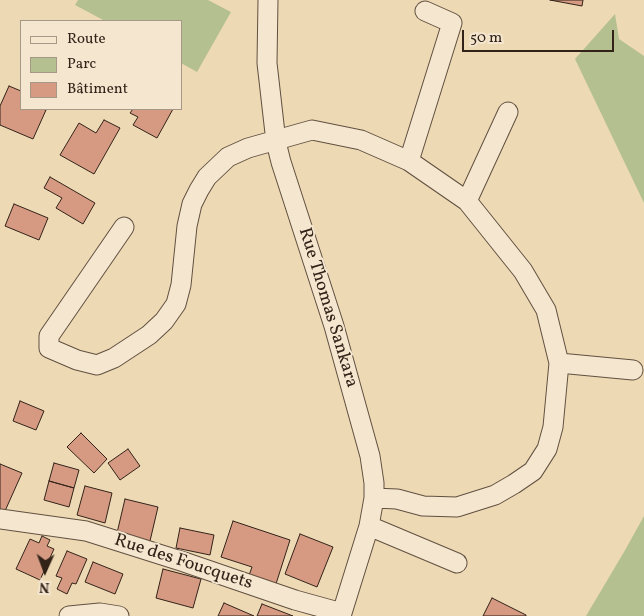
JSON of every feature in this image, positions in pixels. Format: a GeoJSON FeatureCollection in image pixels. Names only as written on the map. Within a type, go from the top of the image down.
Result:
{"type":"FeatureCollection","features":[{"type":"Feature","properties":{"kind":"street","name":"Rue Thomas Sankara"},"geometry":{"type":"LineString","coordinates":[[268,0],[267,64],[276,142],[334,326],[370,456],[374,483],[374,498],[369,526],[342,615]]}},
{"type":"Feature","properties":{"kind":"street"},"geometry":{"type":"LineString","coordinates":[[409,161],[452,23],[425,11]]}},
{"type":"Feature","properties":{"kind":"street"},"geometry":{"type":"LineString","coordinates":[[467,201],[508,112]]}},
{"type":"Feature","properties":{"kind":"street"},"geometry":{"type":"LineString","coordinates":[[124,227],[49,336],[50,348],[77,360],[97,365],[121,353],[149,335],[164,322],[176,304],[181,285],[187,226],[192,204],[207,178],[228,157],[248,148],[276,142],[312,130],[361,140],[409,161],[467,201],[523,271],[546,310],[559,363],[553,427],[549,442],[533,471],[495,495],[458,507],[422,506],[397,500],[374,498]]}},
{"type":"Feature","properties":{"kind":"street"},"geometry":{"type":"LineString","coordinates":[[559,363],[633,370]]}},
{"type":"Feature","properties":{"kind":"street","name":"Rue des Foucquets"},"geometry":{"type":"LineString","coordinates":[[0,519],[86,531],[342,615]]}},
{"type":"Feature","properties":{"kind":"street"},"geometry":{"type":"LineString","coordinates":[[369,526],[457,563]]}},
{"type":"Feature","properties":{"kind":"street"},"geometry":{"type":"LineString","coordinates":[[69,616],[100,613],[119,616]]}},
{"type":"Feature","properties":{"kind":"green space"},"geometry":{"type":"Polygon","coordinates":[[[78,0],[208,0],[231,12],[197,72],[182,64],[182,20],[103,20],[75,5],[78,0]]]}},
{"type":"Feature","properties":{"kind":"green space"},"geometry":{"type":"Polygon","coordinates":[[[615,14],[619,39],[644,56],[644,203],[575,59],[615,14]]]}},
{"type":"Feature","properties":{"kind":"green space"},"geometry":{"type":"Polygon","coordinates":[[[644,516],[644,616],[586,616],[624,552],[644,516]]]}},
{"type":"Feature","properties":{"kind":"building"},"geometry":{"type":"Polygon","coordinates":[[[550,0],[583,0],[582,6],[550,0]]]}},
{"type":"Feature","properties":{"kind":"building"},"geometry":{"type":"Polygon","coordinates":[[[9,86],[20,91],[20,110],[46,110],[33,139],[0,125],[0,106],[9,86]]]}},
{"type":"Feature","properties":{"kind":"building"},"geometry":{"type":"Polygon","coordinates":[[[132,110],[172,110],[157,138],[133,125],[138,117],[130,113],[132,110]]]}},
{"type":"Feature","properties":{"kind":"building"},"geometry":{"type":"Polygon","coordinates":[[[104,120],[120,128],[94,174],[60,155],[79,123],[96,133],[104,120]]]}},
{"type":"Feature","properties":{"kind":"building"},"geometry":{"type":"Polygon","coordinates":[[[50,177],[95,203],[83,224],[56,208],[62,198],[44,188],[50,177]]]}},
{"type":"Feature","properties":{"kind":"building"},"geometry":{"type":"Polygon","coordinates":[[[14,204],[48,218],[39,240],[5,226],[14,204]]]}},
{"type":"Feature","properties":{"kind":"building"},"geometry":{"type":"Polygon","coordinates":[[[20,401],[44,411],[36,430],[13,421],[20,401]]]}},
{"type":"Feature","properties":{"kind":"building"},"geometry":{"type":"Polygon","coordinates":[[[81,433],[107,459],[94,473],[67,447],[81,433]]]}},
{"type":"Feature","properties":{"kind":"building"},"geometry":{"type":"Polygon","coordinates":[[[128,449],[140,466],[120,480],[108,463],[128,449]]]}},
{"type":"Feature","properties":{"kind":"building"},"geometry":{"type":"Polygon","coordinates":[[[54,463],[79,470],[74,488],[49,481],[54,463]]]}},
{"type":"Feature","properties":{"kind":"building"},"geometry":{"type":"Polygon","coordinates":[[[0,464],[22,473],[5,511],[0,509],[0,464]]]}},
{"type":"Feature","properties":{"kind":"building"},"geometry":{"type":"Polygon","coordinates":[[[49,481],[74,488],[69,507],[44,500],[49,481]]]}},
{"type":"Feature","properties":{"kind":"building"},"geometry":{"type":"Polygon","coordinates":[[[85,486],[112,493],[105,523],[77,515],[85,486]]]}},
{"type":"Feature","properties":{"kind":"building"},"geometry":{"type":"Polygon","coordinates":[[[125,499],[158,507],[150,541],[117,533],[125,499]]]}},
{"type":"Feature","properties":{"kind":"building"},"geometry":{"type":"Polygon","coordinates":[[[233,521],[290,540],[275,587],[248,578],[252,567],[221,557],[233,521]]]}},
{"type":"Feature","properties":{"kind":"building"},"geometry":{"type":"Polygon","coordinates":[[[180,528],[214,535],[210,555],[176,548],[180,528]]]}},
{"type":"Feature","properties":{"kind":"building"},"geometry":{"type":"Polygon","coordinates":[[[300,534],[333,547],[317,587],[285,574],[300,534]]]}},
{"type":"Feature","properties":{"kind":"building"},"geometry":{"type":"Polygon","coordinates":[[[42,536],[50,540],[47,546],[54,549],[40,580],[16,569],[30,539],[39,543],[42,536]]]}},
{"type":"Feature","properties":{"kind":"building"},"geometry":{"type":"Polygon","coordinates":[[[67,551],[87,559],[76,584],[72,583],[67,594],[57,589],[62,578],[56,576],[67,551]]]}},
{"type":"Feature","properties":{"kind":"building"},"geometry":{"type":"Polygon","coordinates":[[[93,562],[123,574],[115,594],[85,582],[93,562]]]}},
{"type":"Feature","properties":{"kind":"building"},"geometry":{"type":"Polygon","coordinates":[[[163,569],[201,579],[193,608],[156,598],[163,569]]]}},
{"type":"Feature","properties":{"kind":"building"},"geometry":{"type":"Polygon","coordinates":[[[492,598],[526,615],[526,616],[483,616],[492,598]]]}},
{"type":"Feature","properties":{"kind":"building"},"geometry":{"type":"Polygon","coordinates":[[[224,603],[254,616],[218,616],[224,603]]]}},
{"type":"Feature","properties":{"kind":"building"},"geometry":{"type":"Polygon","coordinates":[[[262,604],[293,616],[257,616],[262,604]]]}}]}
